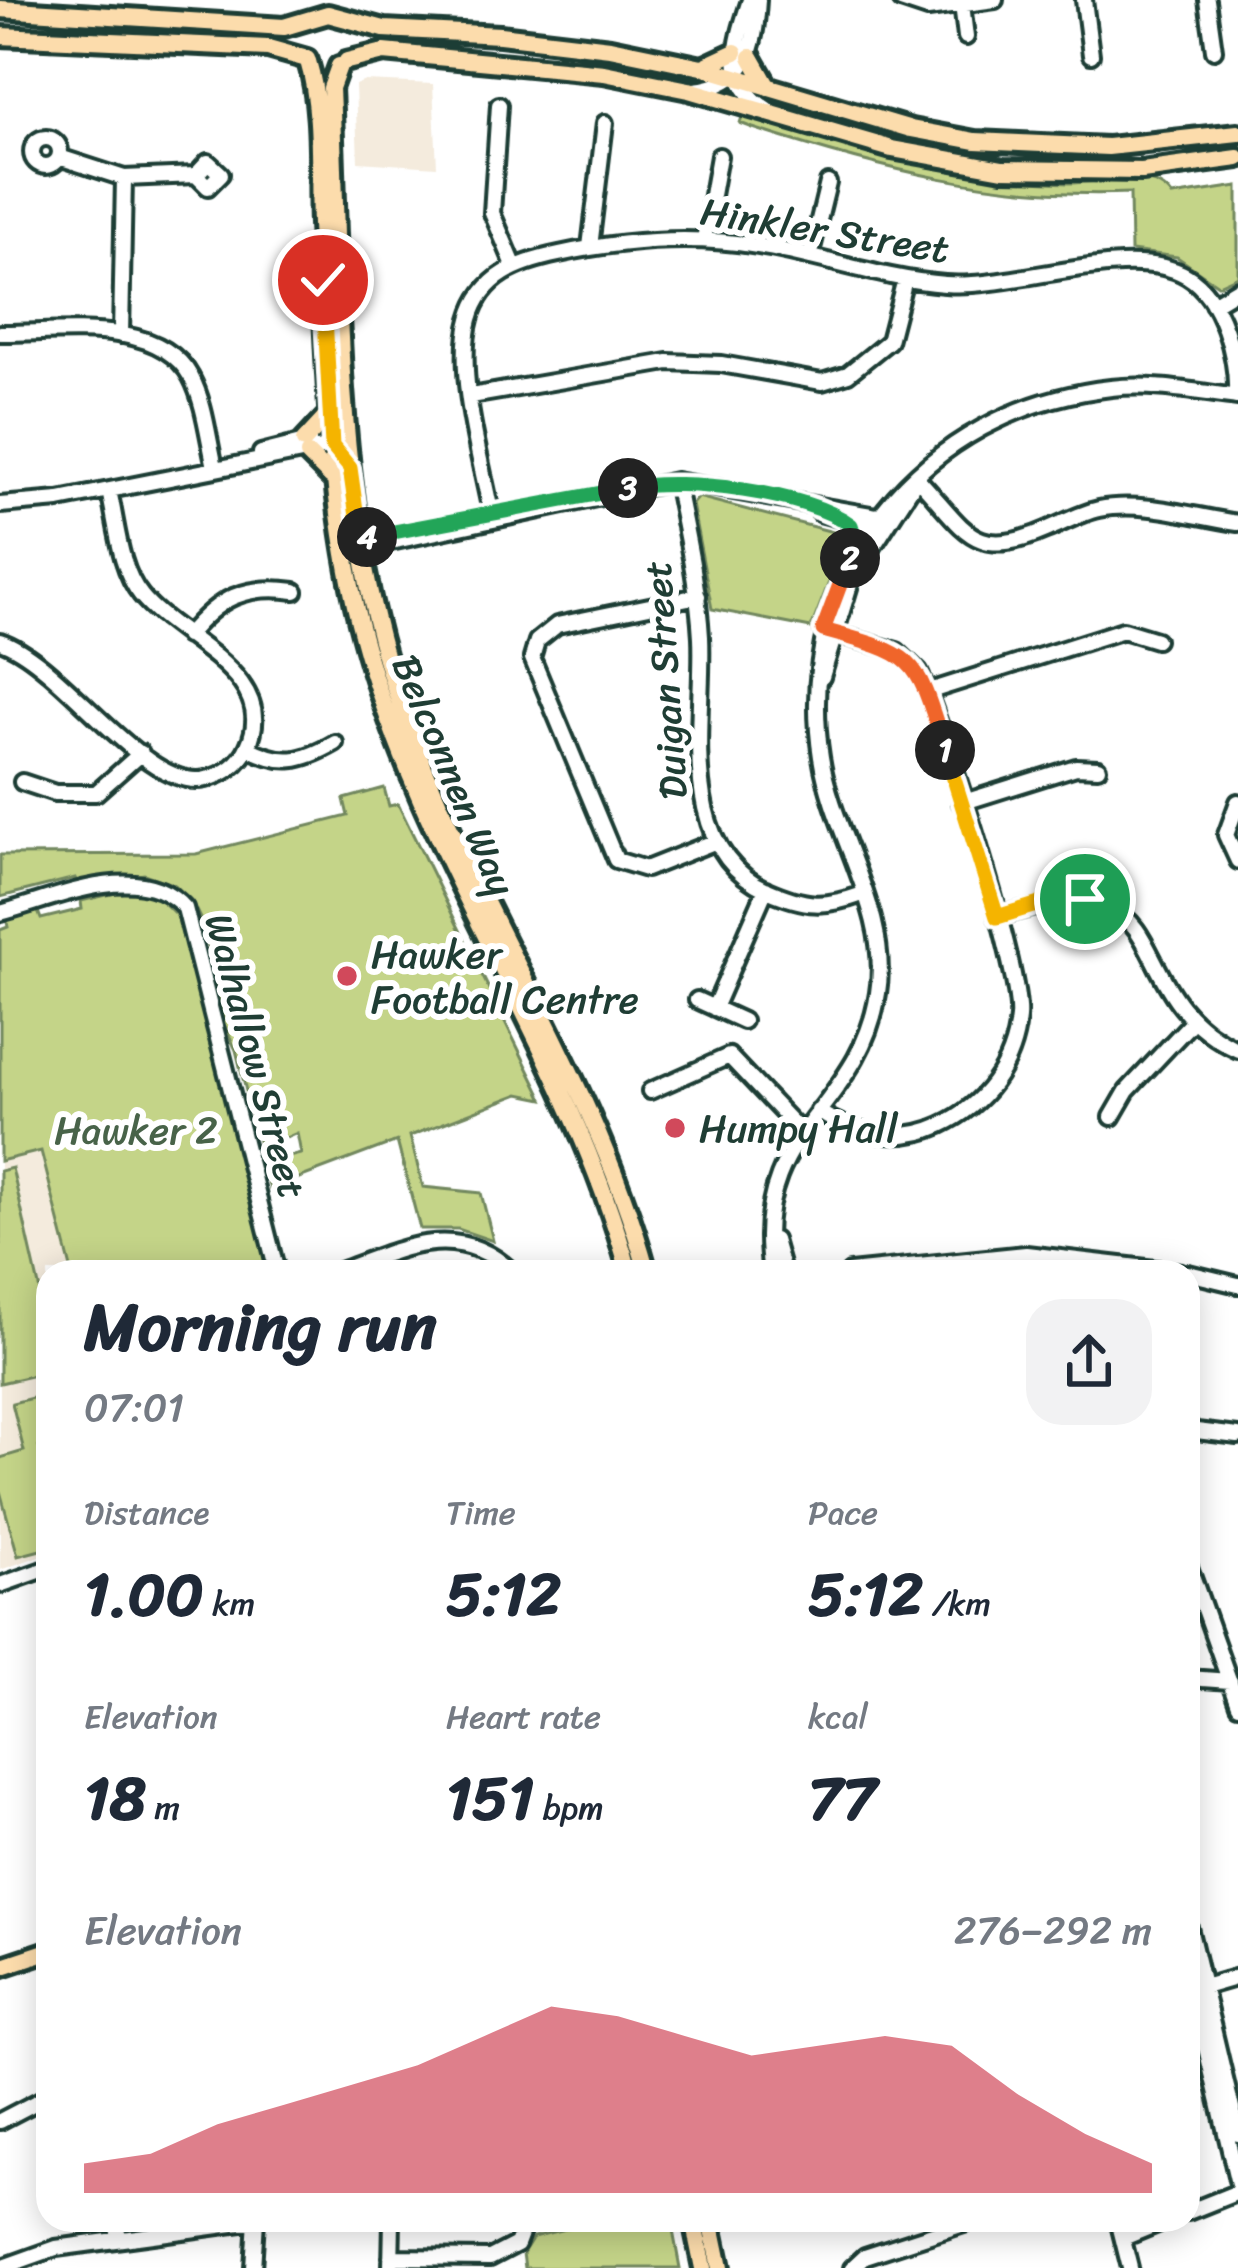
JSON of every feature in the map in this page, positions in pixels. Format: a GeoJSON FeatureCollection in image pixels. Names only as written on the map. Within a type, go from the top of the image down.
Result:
{"type":"FeatureCollection","features":[{"type":"Feature","properties":{"kind":"main road"},"geometry":{"type":"LineString","coordinates":[[0,10],[273,27],[328,14],[385,29],[571,43],[702,67],[911,129],[975,140],[1053,147],[1182,142],[1238,133]]}},
{"type":"Feature","properties":{"kind":"main road"},"geometry":{"type":"LineString","coordinates":[[343,63],[355,41],[345,20]]}},
{"type":"Feature","properties":{"kind":"main road"},"geometry":{"type":"LineString","coordinates":[[308,21],[299,42],[308,60]]}},
{"type":"Feature","properties":{"kind":"main road"},"geometry":{"type":"LineString","coordinates":[[0,32],[268,48],[322,68],[384,52],[494,59],[689,90],[963,164],[1043,172],[1186,167],[1238,158]]}},
{"type":"Feature","properties":{"kind":"main road"},"geometry":{"type":"LineString","coordinates":[[702,67],[743,55],[768,87]]}},
{"type":"Feature","properties":{"kind":"main road","name":"Belconnen Way"},"geometry":{"type":"LineString","coordinates":[[308,60],[325,152],[334,328],[360,543],[394,685],[434,810]]}},
{"type":"Feature","properties":{"kind":"main road","name":"Belconnen Way"},"geometry":{"type":"LineString","coordinates":[[325,152],[331,88],[343,63]]}},
{"type":"Feature","properties":{"kind":"main road","name":"Belconnen Way"},"geometry":{"type":"LineString","coordinates":[[334,328],[330,413],[334,483],[346,561],[375,683],[557,1058],[641,1260]]}},
{"type":"Feature","properties":{"kind":"main road"},"geometry":{"type":"LineString","coordinates":[[330,413],[306,448],[334,483]]}},
{"type":"Feature","properties":{"kind":"main road"},"geometry":{"type":"LineString","coordinates":[[347,422],[332,446],[350,468]]}},
{"type":"Feature","properties":{"kind":"main road","name":"Belconnen Way"},"geometry":{"type":"LineString","coordinates":[[624,1225],[628,1260]]}},
{"type":"Feature","properties":{"kind":"main road"},"geometry":{"type":"LineString","coordinates":[[1,1959],[36,1950]]}},
{"type":"Feature","properties":{"kind":"main road"},"geometry":{"type":"LineString","coordinates":[[696,2232],[703,2268]]}},
{"type":"Feature","properties":{"kind":"main road"},"geometry":{"type":"LineString","coordinates":[[712,2232],[720,2268]]}},
{"type":"Feature","properties":{"kind":"street"},"geometry":{"type":"LineString","coordinates":[[754,0],[737,77],[748,98],[782,117]]}},
{"type":"Feature","properties":{"kind":"street"},"geometry":{"type":"LineString","coordinates":[[901,0],[922,9],[994,0]]}},
{"type":"Feature","properties":{"kind":"street"},"geometry":{"type":"LineString","coordinates":[[1084,0],[1091,55]]}},
{"type":"Feature","properties":{"kind":"street"},"geometry":{"type":"LineString","coordinates":[[1207,0],[1214,50]]}},
{"type":"Feature","properties":{"kind":"street"},"geometry":{"type":"LineString","coordinates":[[962,4],[966,37]]}},
{"type":"Feature","properties":{"kind":"street"},"geometry":{"type":"LineString","coordinates":[[689,90],[720,86],[737,77]]}},
{"type":"Feature","properties":{"kind":"street"},"geometry":{"type":"LineString","coordinates":[[492,517],[471,396],[471,314],[487,286],[514,265],[492,213],[499,105]]}},
{"type":"Feature","properties":{"kind":"street"},"geometry":{"type":"LineString","coordinates":[[590,248],[605,122]]}},
{"type":"Feature","properties":{"kind":"street"},"geometry":{"type":"LineString","coordinates":[[704,240],[719,156]]}},
{"type":"Feature","properties":{"kind":"street"},"geometry":{"type":"LineString","coordinates":[[59,157],[124,178],[196,176]]}},
{"type":"Feature","properties":{"kind":"street"},"geometry":{"type":"LineString","coordinates":[[121,335],[124,178]]}},
{"type":"Feature","properties":{"kind":"street"},"geometry":{"type":"LineString","coordinates":[[811,257],[829,183]]}},
{"type":"Feature","properties":{"kind":"street","name":"Hinkler Street"},"geometry":{"type":"LineString","coordinates":[[514,265],[590,248],[704,240],[811,257],[905,279],[985,285],[1150,264],[1184,274],[1213,304]]}},
{"type":"Feature","properties":{"kind":"street"},"geometry":{"type":"LineString","coordinates":[[471,396],[668,362],[721,364],[809,382],[835,379],[889,341],[905,279]]}},
{"type":"Feature","properties":{"kind":"street"},"geometry":{"type":"LineString","coordinates":[[854,550],[917,478],[998,421],[1077,394],[1158,387],[1237,397],[1237,379],[1213,304],[1238,289]]}},
{"type":"Feature","properties":{"kind":"street"},"geometry":{"type":"LineString","coordinates":[[0,333],[121,335],[166,350],[187,370],[215,467]]}},
{"type":"Feature","properties":{"kind":"street"},"geometry":{"type":"LineString","coordinates":[[0,505],[109,491],[243,460],[332,446]]}},
{"type":"Feature","properties":{"kind":"street"},"geometry":{"type":"LineString","coordinates":[[917,478],[975,538],[991,545],[1016,543],[1090,512],[1117,507],[1238,524]]}},
{"type":"Feature","properties":{"kind":"street"},"geometry":{"type":"LineString","coordinates":[[346,561],[360,543],[676,482],[711,484],[879,522]]}},
{"type":"Feature","properties":{"kind":"street","name":"Duigan Street"},"geometry":{"type":"LineString","coordinates":[[676,482],[698,596],[701,756],[714,842],[734,870],[766,889],[817,908],[863,894]]}},
{"type":"Feature","properties":{"kind":"street"},"geometry":{"type":"LineString","coordinates":[[0,641],[40,662],[164,773],[189,781],[224,772],[248,748],[254,718],[250,697],[233,674],[131,580],[109,491]]}},
{"type":"Feature","properties":{"kind":"street"},"geometry":{"type":"LineString","coordinates":[[811,507],[846,520],[879,522]]}},
{"type":"Feature","properties":{"kind":"street"},"geometry":{"type":"LineString","coordinates":[[770,1260],[768,1224],[775,1175],[800,1131],[853,1065],[874,1016],[880,966],[863,894],[827,790],[819,738],[819,683],[828,631],[854,550],[854,531],[846,520]]}},
{"type":"Feature","properties":{"kind":"street"},"geometry":{"type":"LineString","coordinates":[[828,631],[879,522]]}},
{"type":"Feature","properties":{"kind":"street"},"geometry":{"type":"LineString","coordinates":[[341,529],[360,543]]}},
{"type":"Feature","properties":{"kind":"street"},"geometry":{"type":"LineString","coordinates":[[187,636],[222,598],[261,590],[296,591]]}},
{"type":"Feature","properties":{"kind":"street"},"geometry":{"type":"LineString","coordinates":[[698,596],[557,625],[536,640],[532,658],[616,860],[646,869],[714,842]]}},
{"type":"Feature","properties":{"kind":"street"},"geometry":{"type":"LineString","coordinates":[[927,692],[1124,630],[1156,640]]}},
{"type":"Feature","properties":{"kind":"street"},"geometry":{"type":"LineString","coordinates":[[818,1111],[857,1130],[913,1133],[956,1117],[990,1088],[1008,1060],[1019,1005],[997,917],[919,673],[897,651],[828,631]]}},
{"type":"Feature","properties":{"kind":"street"},"geometry":{"type":"LineString","coordinates":[[248,748],[281,762],[310,757],[335,743]]}},
{"type":"Feature","properties":{"kind":"street"},"geometry":{"type":"LineString","coordinates":[[22,782],[55,793],[96,793],[141,753]]}},
{"type":"Feature","properties":{"kind":"street"},"geometry":{"type":"LineString","coordinates":[[962,803],[1076,767],[1098,768]]}},
{"type":"Feature","properties":{"kind":"street"},"geometry":{"type":"LineString","coordinates":[[1238,802],[1226,835],[1238,861]]}},
{"type":"Feature","properties":{"kind":"street","name":"Walhallow Street"},"geometry":{"type":"LineString","coordinates":[[0,913],[135,882],[158,887],[185,908],[274,1260]]}},
{"type":"Feature","properties":{"kind":"street"},"geometry":{"type":"LineString","coordinates":[[714,1008],[766,889]]}},
{"type":"Feature","properties":{"kind":"street"},"geometry":{"type":"LineString","coordinates":[[997,917],[1067,899],[1117,910],[1140,932],[1174,1000],[1192,1022],[1238,1050]]}},
{"type":"Feature","properties":{"kind":"street"},"geometry":{"type":"LineString","coordinates":[[697,1000],[743,1021]]}},
{"type":"Feature","properties":{"kind":"street"},"geometry":{"type":"LineString","coordinates":[[1112,1117],[1127,1091],[1192,1022]]}},
{"type":"Feature","properties":{"kind":"street"},"geometry":{"type":"LineString","coordinates":[[650,1091],[729,1056],[800,1131]]}},
{"type":"Feature","properties":{"kind":"street"},"geometry":{"type":"LineString","coordinates":[[768,1224],[779,1260]]}},
{"type":"Feature","properties":{"kind":"street"},"geometry":{"type":"LineString","coordinates":[[379,1260],[414,1244],[452,1240],[485,1250],[497,1260]]}},
{"type":"Feature","properties":{"kind":"street"},"geometry":{"type":"LineString","coordinates":[[1028,1260],[1064,1260]]}},
{"type":"Feature","properties":{"kind":"street"},"geometry":{"type":"LineString","coordinates":[[1200,1277],[1238,1285]]}},
{"type":"Feature","properties":{"kind":"street"},"geometry":{"type":"LineString","coordinates":[[1200,1431],[1238,1436]]}},
{"type":"Feature","properties":{"kind":"street"},"geometry":{"type":"LineString","coordinates":[[0,1586],[36,1572]]}},
{"type":"Feature","properties":{"kind":"street"},"geometry":{"type":"LineString","coordinates":[[1200,1597],[1238,1705]]}},
{"type":"Feature","properties":{"kind":"street"},"geometry":{"type":"LineString","coordinates":[[1200,1679],[1230,1681]]}},
{"type":"Feature","properties":{"kind":"street"},"geometry":{"type":"LineString","coordinates":[[1200,1988],[1238,1977]]}},
{"type":"Feature","properties":{"kind":"street"},"geometry":{"type":"LineString","coordinates":[[1200,1997],[1234,2136],[1238,2188],[1200,2206]]}},
{"type":"Feature","properties":{"kind":"street"},"geometry":{"type":"LineString","coordinates":[[0,2121],[36,2102]]}},
{"type":"Feature","properties":{"kind":"street"},"geometry":{"type":"LineString","coordinates":[[117,2232],[118,2239]]}},
{"type":"Feature","properties":{"kind":"street"},"geometry":{"type":"LineString","coordinates":[[0,2267],[56,2248],[169,2232]]}},
{"type":"Feature","properties":{"kind":"street"},"geometry":{"type":"LineString","coordinates":[[253,2268],[255,2232]]}},
{"type":"Feature","properties":{"kind":"street"},"geometry":{"type":"LineString","coordinates":[[392,2232],[391,2263],[490,2258],[517,2244],[522,2232]]}},
{"type":"Feature","properties":{"kind":"street"},"geometry":{"type":"LineString","coordinates":[[852,2268],[867,2255],[939,2232]]}},
{"type":"Feature","properties":{"kind":"street"},"geometry":{"type":"LineString","coordinates":[[1121,2232],[1130,2268]]}},
{"type":"Feature","properties":{"kind":"street"},"geometry":{"type":"LineString","coordinates":[[1123,2238],[1138,2232]]}},
{"type":"Feature","properties":{"kind":"shaded area"},"geometry":{"type":"Polygon","coordinates":[[[365,81],[433,84],[437,167],[358,162],[355,85],[365,81]]]}},
{"type":"Feature","properties":{"kind":"shaded area"},"geometry":{"type":"Polygon","coordinates":[[[41,1150],[69,1260],[36,1260],[36,1557],[0,1570],[0,1161],[41,1150]]]}},
{"type":"Feature","properties":{"kind":"green space"},"geometry":{"type":"Polygon","coordinates":[[[743,114],[862,151],[985,176],[1067,183],[1138,179],[1163,187],[1172,196],[1238,186],[1238,276],[1218,285],[1177,257],[1131,251],[1130,193],[1033,191],[939,178],[753,128],[740,123],[743,114]]]}},
{"type":"Feature","properties":{"kind":"green space"},"geometry":{"type":"Polygon","coordinates":[[[698,497],[841,534],[843,546],[811,628],[712,609],[692,504],[698,497]]]}},
{"type":"Feature","properties":{"kind":"green space"},"geometry":{"type":"Polygon","coordinates":[[[384,788],[389,806],[398,804],[543,1099],[519,1094],[410,1136],[423,1187],[481,1193],[493,1241],[458,1229],[420,1229],[397,1141],[270,1189],[264,1163],[301,1154],[297,1133],[260,1149],[236,1050],[222,1020],[205,929],[191,900],[175,885],[144,874],[78,885],[75,878],[0,897],[0,855],[196,854],[348,816],[344,799],[384,788]]]}},
{"type":"Feature","properties":{"kind":"green space","name":"Hawker 2"},"geometry":{"type":"Polygon","coordinates":[[[128,890],[155,894],[181,920],[266,1260],[69,1260],[41,1151],[0,1161],[0,930],[8,927],[6,917],[37,909],[41,919],[82,909],[81,901],[128,890]]]}},
{"type":"Feature","properties":{"kind":"green space"},"geometry":{"type":"Polygon","coordinates":[[[12,1168],[36,1273],[36,1375],[0,1383],[0,1171],[12,1168]]]}},
{"type":"Feature","properties":{"kind":"green space"},"geometry":{"type":"Polygon","coordinates":[[[36,1397],[36,1551],[18,1556],[0,1491],[0,1458],[24,1451],[12,1403],[36,1397]]]}},
{"type":"Feature","properties":{"kind":"green space"},"geometry":{"type":"Polygon","coordinates":[[[553,2232],[673,2232],[680,2268],[525,2268],[523,2253],[533,2237],[553,2232]]]}},
{"type":"Feature","properties":{"kind":"place","name":"Hawker Football Centre"},"geometry":{"type":"Point","coordinates":[347,976]}},
{"type":"Feature","properties":{"kind":"place","name":"Humpy Hall"},"geometry":{"type":"Point","coordinates":[675,1128]}},
{"type":"Feature","properties":{"kind":"route"},"geometry":{"type":"LineString","coordinates":[[323,280],[332,446],[350,468],[360,538],[424,531],[676,482],[711,484],[846,520],[856,541],[823,630],[897,651],[919,673],[997,917],[1049,901],[1085,899]]}}]}
